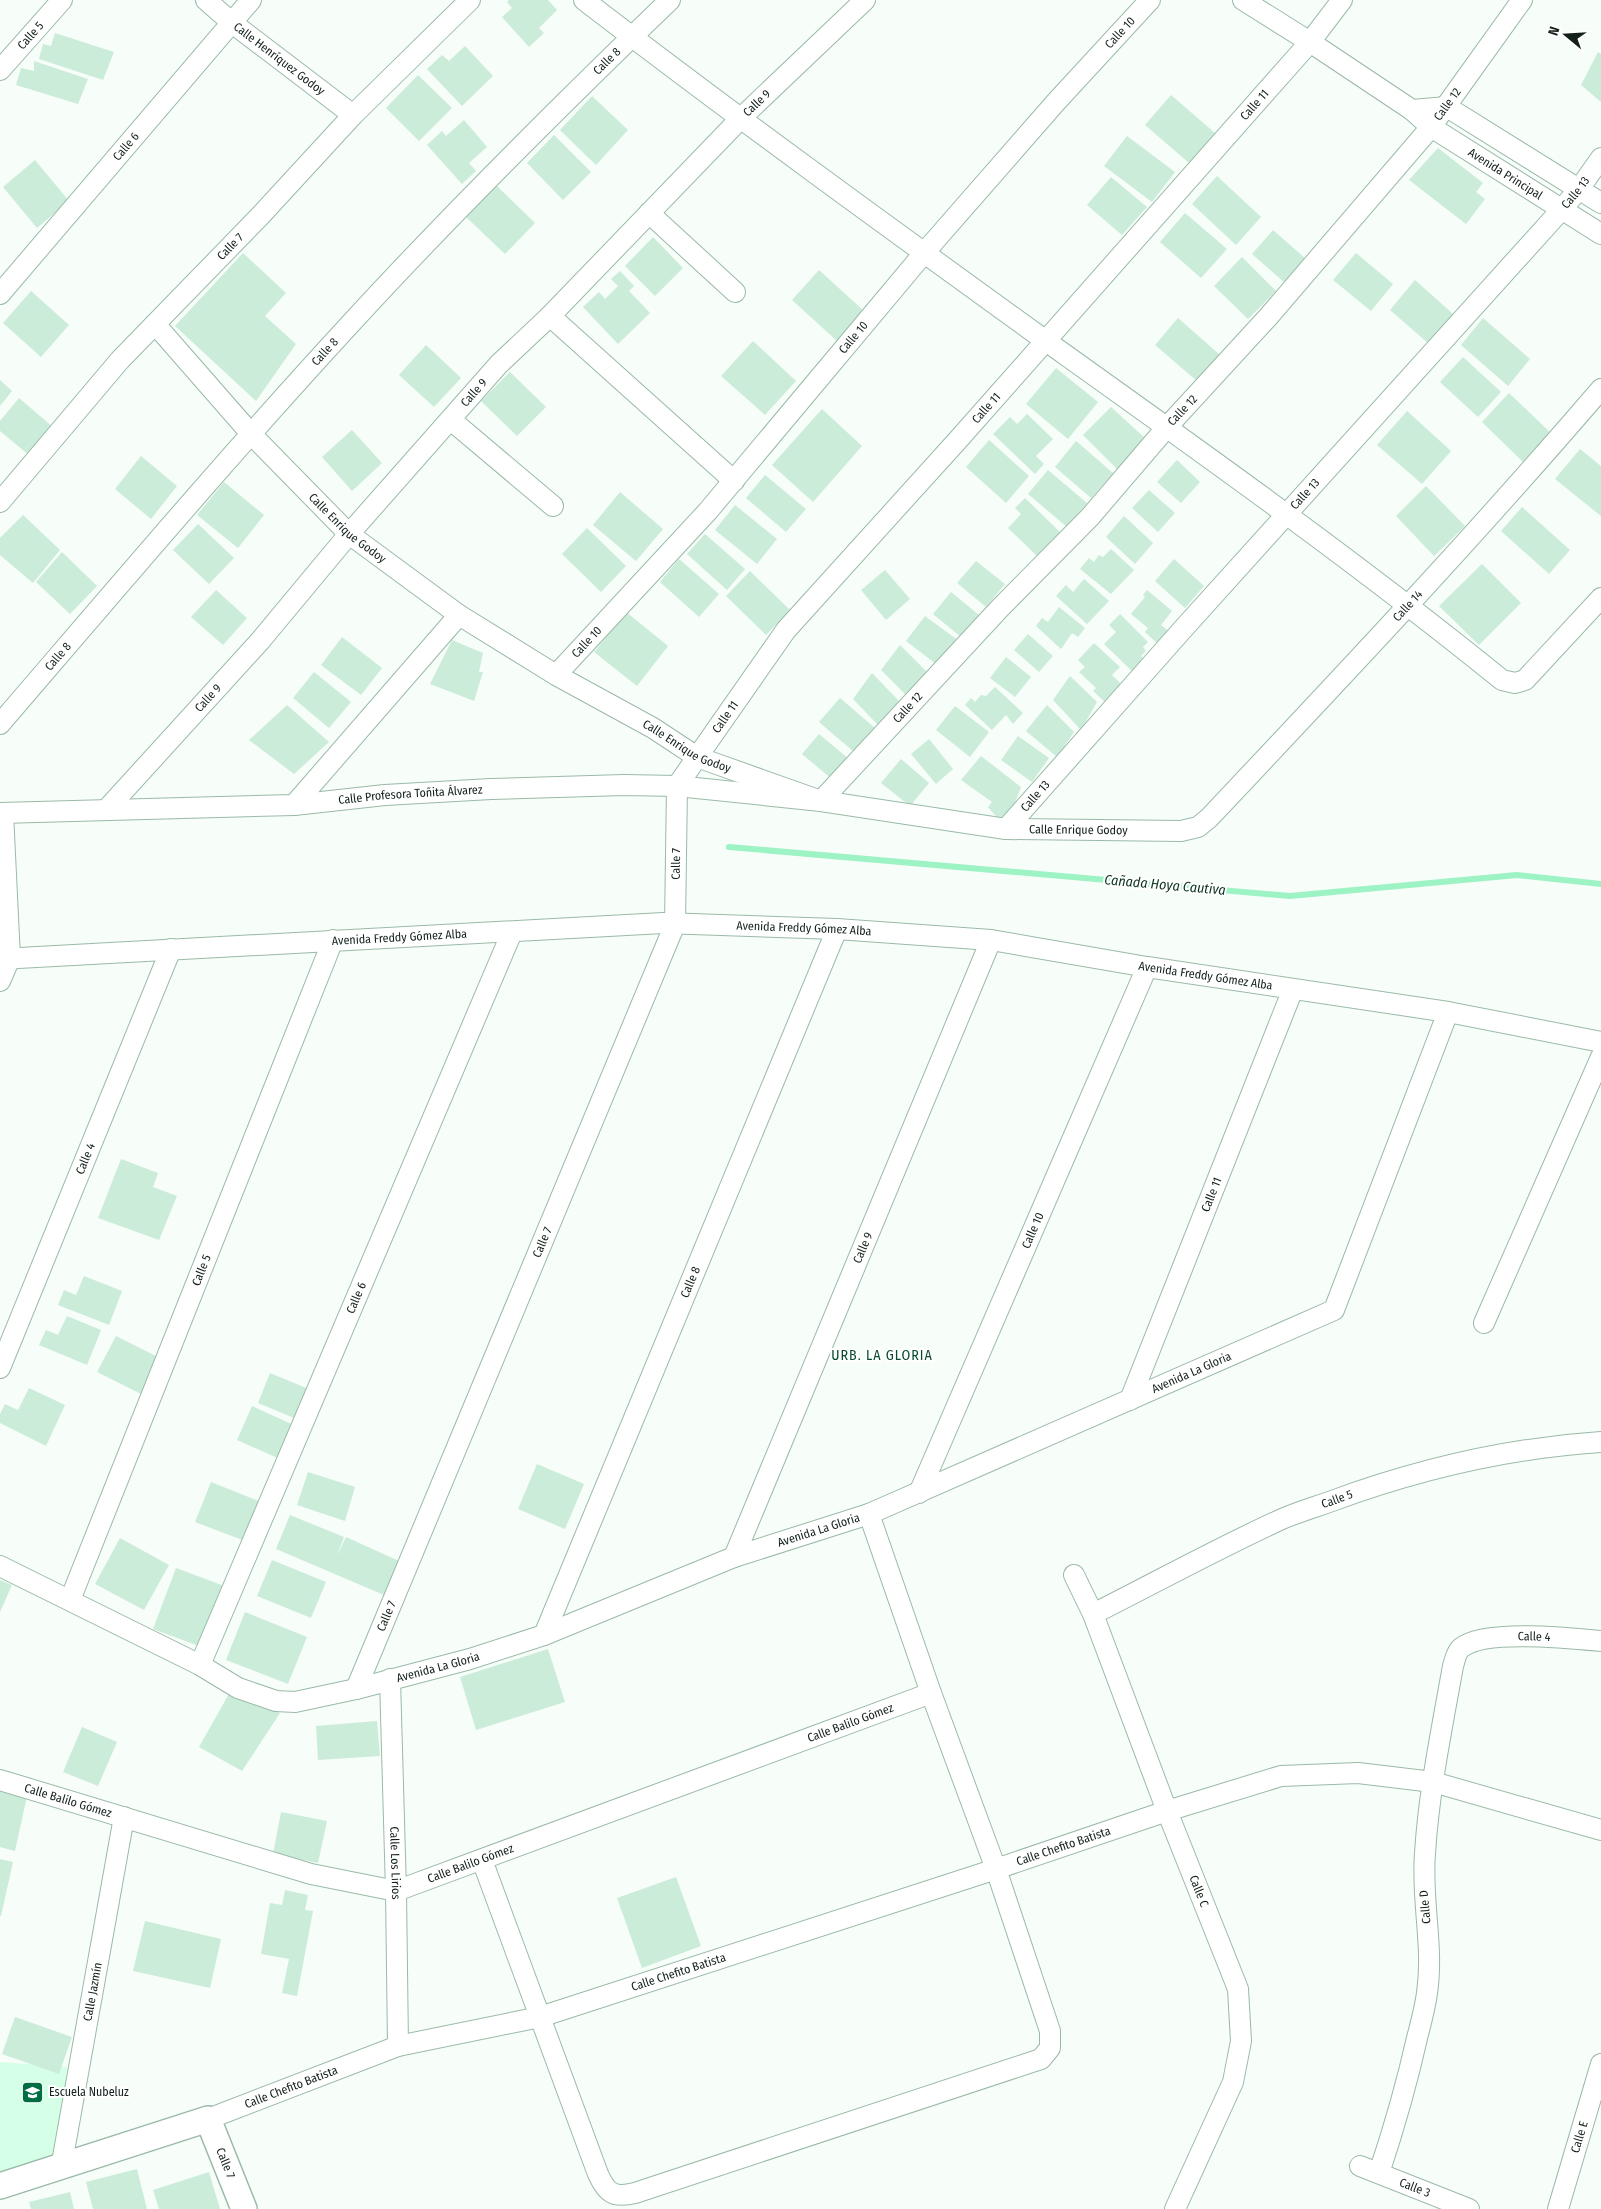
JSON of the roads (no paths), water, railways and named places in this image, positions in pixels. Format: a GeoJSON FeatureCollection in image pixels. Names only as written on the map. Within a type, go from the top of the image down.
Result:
{"type":"FeatureCollection","features":[{"type":"Feature","properties":{"kind":"street","name":"Calle 5"},"geometry":{"type":"LineString","coordinates":[[0,70],[62,0]]}},
{"type":"Feature","properties":{"kind":"street","name":"Calle Henríquez Godoy"},"geometry":{"type":"LineString","coordinates":[[206,0],[231,22],[353,115]]}},
{"type":"Feature","properties":{"kind":"street","name":"Calle 6"},"geometry":{"type":"LineString","coordinates":[[0,294],[251,0]]}},
{"type":"Feature","properties":{"kind":"street","name":"Calle 7"},"geometry":{"type":"LineString","coordinates":[[0,502],[120,360],[261,215],[353,115],[470,0]]}},
{"type":"Feature","properties":{"kind":"street"},"geometry":{"type":"LineString","coordinates":[[584,0],[740,119],[1167,427],[1407,604],[1502,680],[1515,683],[1525,680],[1601,598]]}},
{"type":"Feature","properties":{"kind":"street","name":"Calle 8"},"geometry":{"type":"LineString","coordinates":[[0,724],[359,314],[493,175],[670,0]]}},
{"type":"Feature","properties":{"kind":"street","name":"Calle 9"},"geometry":{"type":"LineString","coordinates":[[107,809],[260,641],[349,534],[499,364],[550,316],[740,119],[865,0]]}},
{"type":"Feature","properties":{"kind":"street","name":"Calle 10"},"geometry":{"type":"LineString","coordinates":[[556,675],[734,481],[924,253],[1050,109],[1150,0]]}},
{"type":"Feature","properties":{"kind":"street","name":"Avenida Principal"},"geometry":{"type":"LineString","coordinates":[[1243,0],[1412,110],[1431,128],[1601,234]]}},
{"type":"Feature","properties":{"kind":"street","name":"Calle 11"},"geometry":{"type":"LineString","coordinates":[[677,786],[786,630],[1046,341],[1310,42],[1342,0]]}},
{"type":"Feature","properties":{"kind":"street","name":"Calle 12"},"geometry":{"type":"LineString","coordinates":[[821,801],[1000,608],[1090,517],[1167,427],[1269,316],[1431,128],[1522,0]]}},
{"type":"Feature","properties":{"kind":"street"},"geometry":{"type":"LineString","coordinates":[[1412,110],[1447,107]]}},
{"type":"Feature","properties":{"kind":"street","name":"Avenida Principal"},"geometry":{"type":"LineString","coordinates":[[1447,107],[1601,203]]}},
{"type":"Feature","properties":{"kind":"street","name":"Calle 13"},"geometry":{"type":"LineString","coordinates":[[1006,829],[1562,209],[1601,158]]}},
{"type":"Feature","properties":{"kind":"street"},"geometry":{"type":"LineString","coordinates":[[648,213],[735,292]]}},
{"type":"Feature","properties":{"kind":"street"},"geometry":{"type":"LineString","coordinates":[[550,316],[734,481]]}},
{"type":"Feature","properties":{"kind":"street","name":"Calle Enrique Godoy"},"geometry":{"type":"LineString","coordinates":[[155,324],[252,435],[349,534],[459,615],[556,675],[653,728],[697,757],[821,801],[1006,829],[1181,831],[1198,827],[1209,818]]}},
{"type":"Feature","properties":{"kind":"street","name":"Calle 14"},"geometry":{"type":"LineString","coordinates":[[1209,818],[1349,671],[1407,604],[1505,500],[1601,389]]}},
{"type":"Feature","properties":{"kind":"street"},"geometry":{"type":"LineString","coordinates":[[451,420],[553,506]]}},
{"type":"Feature","properties":{"kind":"street"},"geometry":{"type":"LineString","coordinates":[[294,805],[459,615]]}},
{"type":"Feature","properties":{"kind":"street","name":"Calle Profesora Toñita Álvarez"},"geometry":{"type":"LineString","coordinates":[[1,813],[294,805],[385,795],[490,789],[624,785],[677,786],[821,801]]}},
{"type":"Feature","properties":{"kind":"street","name":"Calle 7"},"geometry":{"type":"LineString","coordinates":[[356,1689],[675,924],[677,786]]}},
{"type":"Feature","properties":{"kind":"street"},"geometry":{"type":"LineString","coordinates":[[0,981],[5,958],[1,813]]}},
{"type":"Feature","properties":{"kind":"street","name":"Avenida Freddy Gómez Alba"},"geometry":{"type":"LineString","coordinates":[[5,958],[675,924],[837,929],[991,940],[1147,967],[1448,1012],[1601,1042]]}},
{"type":"Feature","properties":{"kind":"street","name":"Calle 8"},"geometry":{"type":"LineString","coordinates":[[544,1635],[837,929]]}},
{"type":"Feature","properties":{"kind":"street","name":"Calle 6"},"geometry":{"type":"LineString","coordinates":[[200,1665],[512,932]]}},
{"type":"Feature","properties":{"kind":"street","name":"Calle 5"},"geometry":{"type":"LineString","coordinates":[[70,1600],[333,940]]}},
{"type":"Feature","properties":{"kind":"street","name":"Calle 9"},"geometry":{"type":"LineString","coordinates":[[734,1557],[991,940]]}},
{"type":"Feature","properties":{"kind":"street","name":"Calle 4"},"geometry":{"type":"LineString","coordinates":[[0,1368],[171,949]]}},
{"type":"Feature","properties":{"kind":"street","name":"Calle 10"},"geometry":{"type":"LineString","coordinates":[[919,1493],[1147,967]]}},
{"type":"Feature","properties":{"kind":"street","name":"Calle 11"},"geometry":{"type":"LineString","coordinates":[[1130,1400],[1293,989]]}},
{"type":"Feature","properties":{"kind":"street","name":"Avenida La Gloria"},"geometry":{"type":"LineString","coordinates":[[0,1566],[200,1665],[238,1688],[276,1701],[296,1702],[356,1689],[470,1659],[544,1635],[734,1557],[869,1514],[1334,1310],[1448,1012]]}},
{"type":"Feature","properties":{"kind":"street"},"geometry":{"type":"LineString","coordinates":[[1484,1323],[1601,1057]]}},
{"type":"Feature","properties":{"kind":"street","name":"Calle 5"},"geometry":{"type":"LineString","coordinates":[[1092,1614],[1282,1519],[1356,1492],[1430,1469],[1493,1455],[1570,1444],[1601,1442]]}},
{"type":"Feature","properties":{"kind":"street"},"geometry":{"type":"LineString","coordinates":[[482,1860],[604,2188],[613,2194],[624,2196],[636,2193],[1041,2059],[1050,2048],[1050,2031],[996,1869],[931,1693],[869,1514]]}},
{"type":"Feature","properties":{"kind":"street","name":"Calle C"},"geometry":{"type":"LineString","coordinates":[[1074,1575],[1092,1614],[1166,1811],[1238,1989],[1241,2042],[1233,2082],[1175,2209]]}},
{"type":"Feature","properties":{"kind":"street","name":"Calle 4"},"geometry":{"type":"LineString","coordinates":[[1469,1643],[1498,1637],[1601,1642]]}},
{"type":"Feature","properties":{"kind":"street","name":"Calle D"},"geometry":{"type":"LineString","coordinates":[[1379,2173],[1409,2074],[1427,1993],[1429,1946],[1423,1890],[1433,1782],[1454,1666],[1459,1650],[1469,1643]]}},
{"type":"Feature","properties":{"kind":"street","name":"Calle Los Lirios"},"geometry":{"type":"LineString","coordinates":[[390,1679],[398,2046]]}},
{"type":"Feature","properties":{"kind":"street","name":"Calle Balilo Gómez"},"geometry":{"type":"LineString","coordinates":[[0,1780],[311,1874],[396,1891],[931,1693]]}},
{"type":"Feature","properties":{"kind":"street","name":"Calle Chefito Batista"},"geometry":{"type":"LineString","coordinates":[[0,2186],[61,2168],[208,2119],[398,2046],[540,2017],[996,1869],[1166,1811],[1282,1776],[1358,1773],[1433,1782],[1601,1830]]}},
{"type":"Feature","properties":{"kind":"street","name":"Calle Jazmín"},"geometry":{"type":"LineString","coordinates":[[61,2168],[124,1817]]}},
{"type":"Feature","properties":{"kind":"street","name":"Calle E"},"geometry":{"type":"LineString","coordinates":[[1558,2209],[1601,2064]]}},
{"type":"Feature","properties":{"kind":"street","name":"Calle 7"},"geometry":{"type":"LineString","coordinates":[[208,2119],[244,2209]]}},
{"type":"Feature","properties":{"kind":"street","name":"Calle 3"},"geometry":{"type":"LineString","coordinates":[[1360,2166],[1469,2209]]}},
{"type":"Feature","properties":{"kind":"waterway","name":"Cañada Hoya Cautiva"},"geometry":{"type":"LineString","coordinates":[[729,847],[1290,896],[1517,875],[1601,884]]}},
{"type":"Feature","properties":{"kind":"place","name":"Escuela Nubeluz"},"geometry":{"type":"Point","coordinates":[33,2092]}},
{"type":"Feature","properties":{"kind":"district","name":"URB. LA GLORIA"},"geometry":{"type":"Point","coordinates":[882,1355]}}]}
